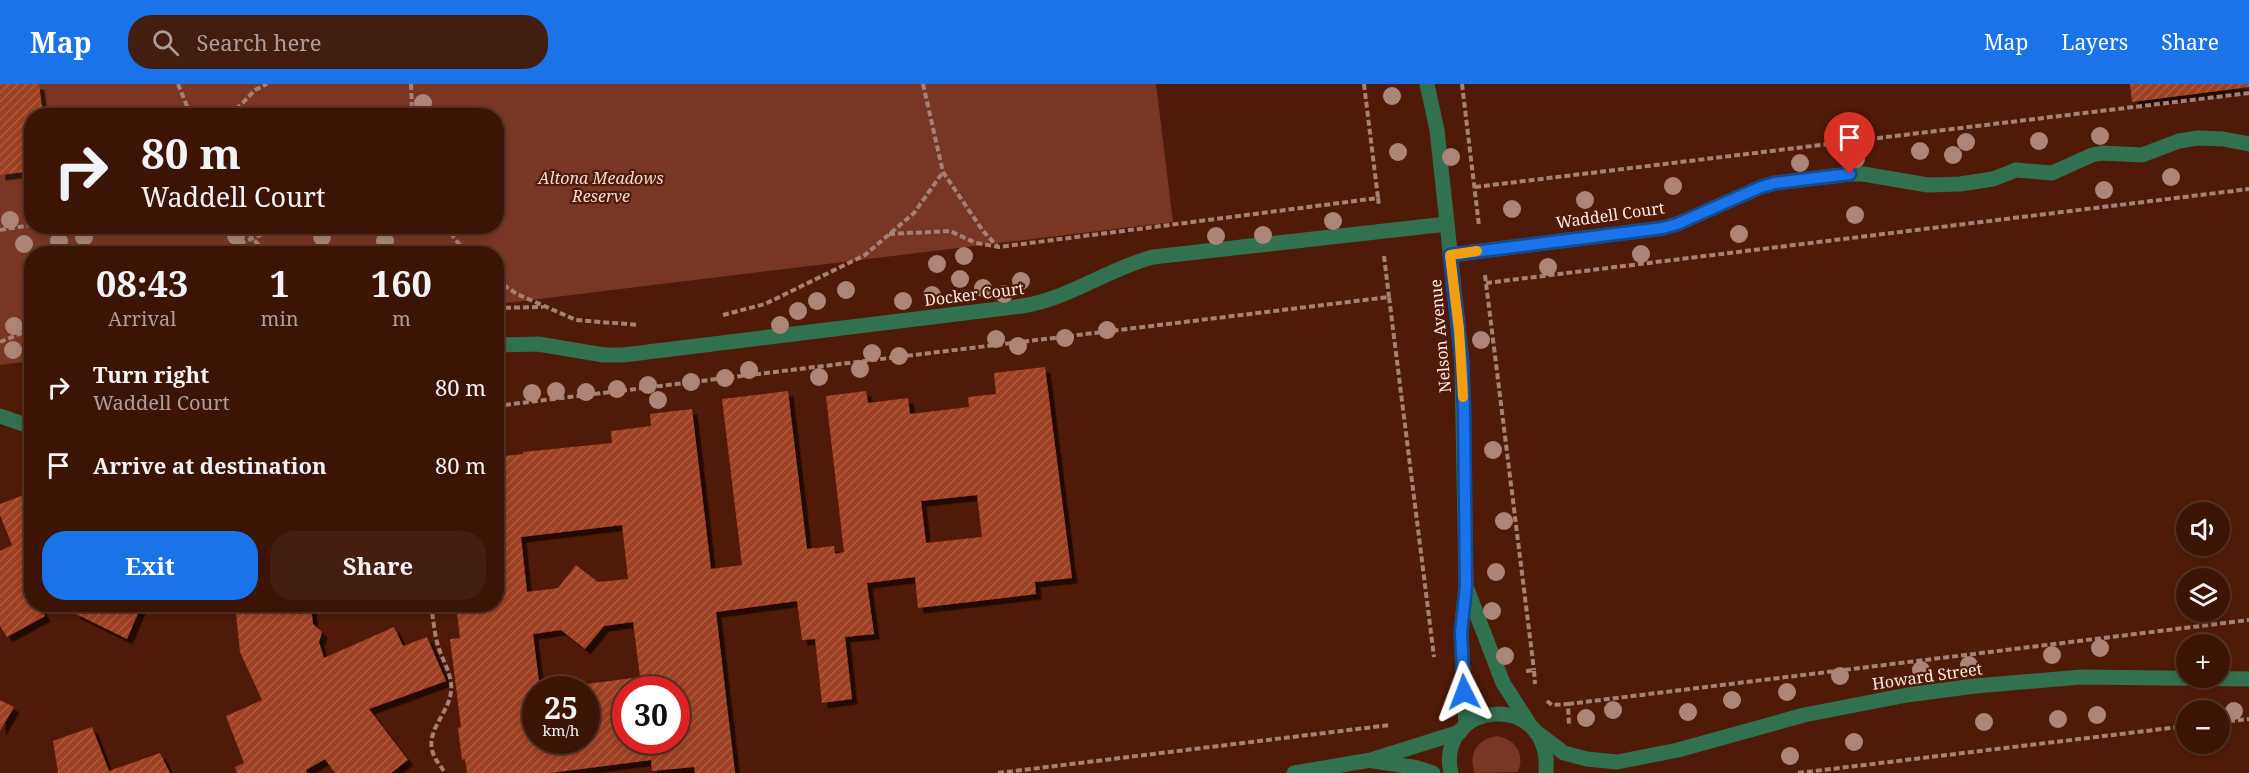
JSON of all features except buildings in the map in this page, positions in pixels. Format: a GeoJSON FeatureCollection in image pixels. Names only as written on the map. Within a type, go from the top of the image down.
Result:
{"type":"FeatureCollection","features":[{"type":"Feature","properties":{"kind":"street","name":"Nelson Avenue"},"geometry":{"type":"LineString","coordinates":[[1427,84],[1437,130],[1462,363],[1466,586],[1461,633],[1463,728]]}},
{"type":"Feature","properties":{"kind":"street","name":"Waddell Court"},"geometry":{"type":"LineString","coordinates":[[1450,255],[1663,228],[1775,183],[1856,174],[1928,185],[1960,184],[1993,179],[2016,171],[2052,173],[2092,155],[2102,153],[2142,155],[2179,141],[2198,138],[2223,139],[2249,144]]}},
{"type":"Feature","properties":{"kind":"street","name":"Docker Court"},"geometry":{"type":"LineString","coordinates":[[504,345],[538,344],[604,355],[623,355],[1022,306],[1054,299],[1123,267],[1153,257],[1447,224]]}},
{"type":"Feature","properties":{"kind":"street"},"geometry":{"type":"LineString","coordinates":[[0,416],[24,424]]}},
{"type":"Feature","properties":{"kind":"street","name":"Nelson Avenue"},"geometry":{"type":"LineString","coordinates":[[1466,586],[1503,683],[1534,729]]}},
{"type":"Feature","properties":{"kind":"street","name":"Howard Street"},"geometry":{"type":"LineString","coordinates":[[1534,729],[1564,753],[1587,759],[1617,762],[1678,750],[1815,713],[1907,695],[1975,686],[2081,678],[2249,679]]}},
{"type":"Feature","properties":{"kind":"street"},"geometry":{"type":"LineString","coordinates":[[1294,773],[1371,760],[1463,728],[1484,715],[1505,713],[1518,717],[1534,729],[1545,746],[1546,773]]}},
{"type":"Feature","properties":{"kind":"street"},"geometry":{"type":"LineString","coordinates":[[1451,773],[1450,755],[1453,742],[1463,728]]}},
{"type":"Feature","properties":{"kind":"street"},"geometry":{"type":"LineString","coordinates":[[1371,760],[1418,768],[1433,773]]}},
{"type":"Feature","properties":{"kind":"street","name":"Howard Street"},"geometry":{"type":"LineString","coordinates":[[1597,773],[1617,762]]}},
{"type":"Feature","properties":{"kind":"path"},"geometry":{"type":"LineString","coordinates":[[178,84],[188,108]]}},
{"type":"Feature","properties":{"kind":"path"},"geometry":{"type":"LineString","coordinates":[[238,108],[255,90],[267,84]]}},
{"type":"Feature","properties":{"kind":"path"},"geometry":{"type":"LineString","coordinates":[[411,84],[412,108]]}},
{"type":"Feature","properties":{"kind":"path"},"geometry":{"type":"LineString","coordinates":[[889,234],[950,231],[976,243],[999,247],[983,231],[943,172],[923,84]]}},
{"type":"Feature","properties":{"kind":"path"},"geometry":{"type":"LineString","coordinates":[[1364,84],[1378,198]]}},
{"type":"Feature","properties":{"kind":"path"},"geometry":{"type":"LineString","coordinates":[[1462,84],[1534,670]]}},
{"type":"Feature","properties":{"kind":"path"},"geometry":{"type":"LineString","coordinates":[[1474,187],[2249,93]]}},
{"type":"Feature","properties":{"kind":"path"},"geometry":{"type":"LineString","coordinates":[[713,317],[765,304],[865,255],[914,213],[943,172]]}},
{"type":"Feature","properties":{"kind":"path"},"geometry":{"type":"LineString","coordinates":[[1486,283],[2249,189]]}},
{"type":"Feature","properties":{"kind":"path"},"geometry":{"type":"LineString","coordinates":[[0,230],[24,226]]}},
{"type":"Feature","properties":{"kind":"path"},"geometry":{"type":"LineString","coordinates":[[249,234],[260,246]]}},
{"type":"Feature","properties":{"kind":"path"},"geometry":{"type":"LineString","coordinates":[[234,246],[262,234]]}},
{"type":"Feature","properties":{"kind":"path"},"geometry":{"type":"LineString","coordinates":[[451,234],[461,246]]}},
{"type":"Feature","properties":{"kind":"path"},"geometry":{"type":"LineString","coordinates":[[504,285],[517,294],[576,320],[649,326]]}},
{"type":"Feature","properties":{"kind":"path"},"geometry":{"type":"LineString","coordinates":[[504,404],[1389,297],[1435,667]]}},
{"type":"Feature","properties":{"kind":"path"},"geometry":{"type":"LineString","coordinates":[[504,308],[547,307]]}},
{"type":"Feature","properties":{"kind":"path"},"geometry":{"type":"LineString","coordinates":[[0,342],[24,332]]}},
{"type":"Feature","properties":{"kind":"path"},"geometry":{"type":"LineString","coordinates":[[432,612],[437,644],[450,678],[451,692],[446,709],[430,742],[434,755],[445,773]]}},
{"type":"Feature","properties":{"kind":"path"},"geometry":{"type":"LineString","coordinates":[[1568,704],[2249,620]]}},
{"type":"Feature","properties":{"kind":"path"},"geometry":{"type":"LineString","coordinates":[[2230,721],[2249,719]]}},
{"type":"Feature","properties":{"kind":"path"},"geometry":{"type":"LineString","coordinates":[[998,773],[1392,725]]}},
{"type":"Feature","properties":{"kind":"path"},"geometry":{"type":"LineString","coordinates":[[1798,773],[2176,727]]}},
{"type":"Feature","properties":{"kind":"green space","name":"Altona Meadows Reserve"},"geometry":{"type":"Polygon","coordinates":[[[0,84],[1156,84],[1173,222],[504,303],[504,246],[24,246],[24,362],[0,365],[0,84]]]}},
{"type":"Feature","properties":{"kind":"green space"},"geometry":{"type":"Polygon","coordinates":[[[1498,736],[1510,741],[1517,749],[1520,759],[1518,772],[1475,773],[1472,759],[1476,748],[1485,740],[1498,736]]]}},
{"type":"Feature","properties":{"kind":"slow traffic"},"geometry":{"type":"LineString","coordinates":[[1463,397],[1459,329],[1450,255],[1477,251]]}},
{"type":"Feature","properties":{"kind":"route"},"geometry":{"type":"LineString","coordinates":[[1464,692],[1461,633],[1466,586],[1464,410],[1462,363],[1450,255],[1663,228],[1761,187],[1775,183],[1850,174]]}}]}
